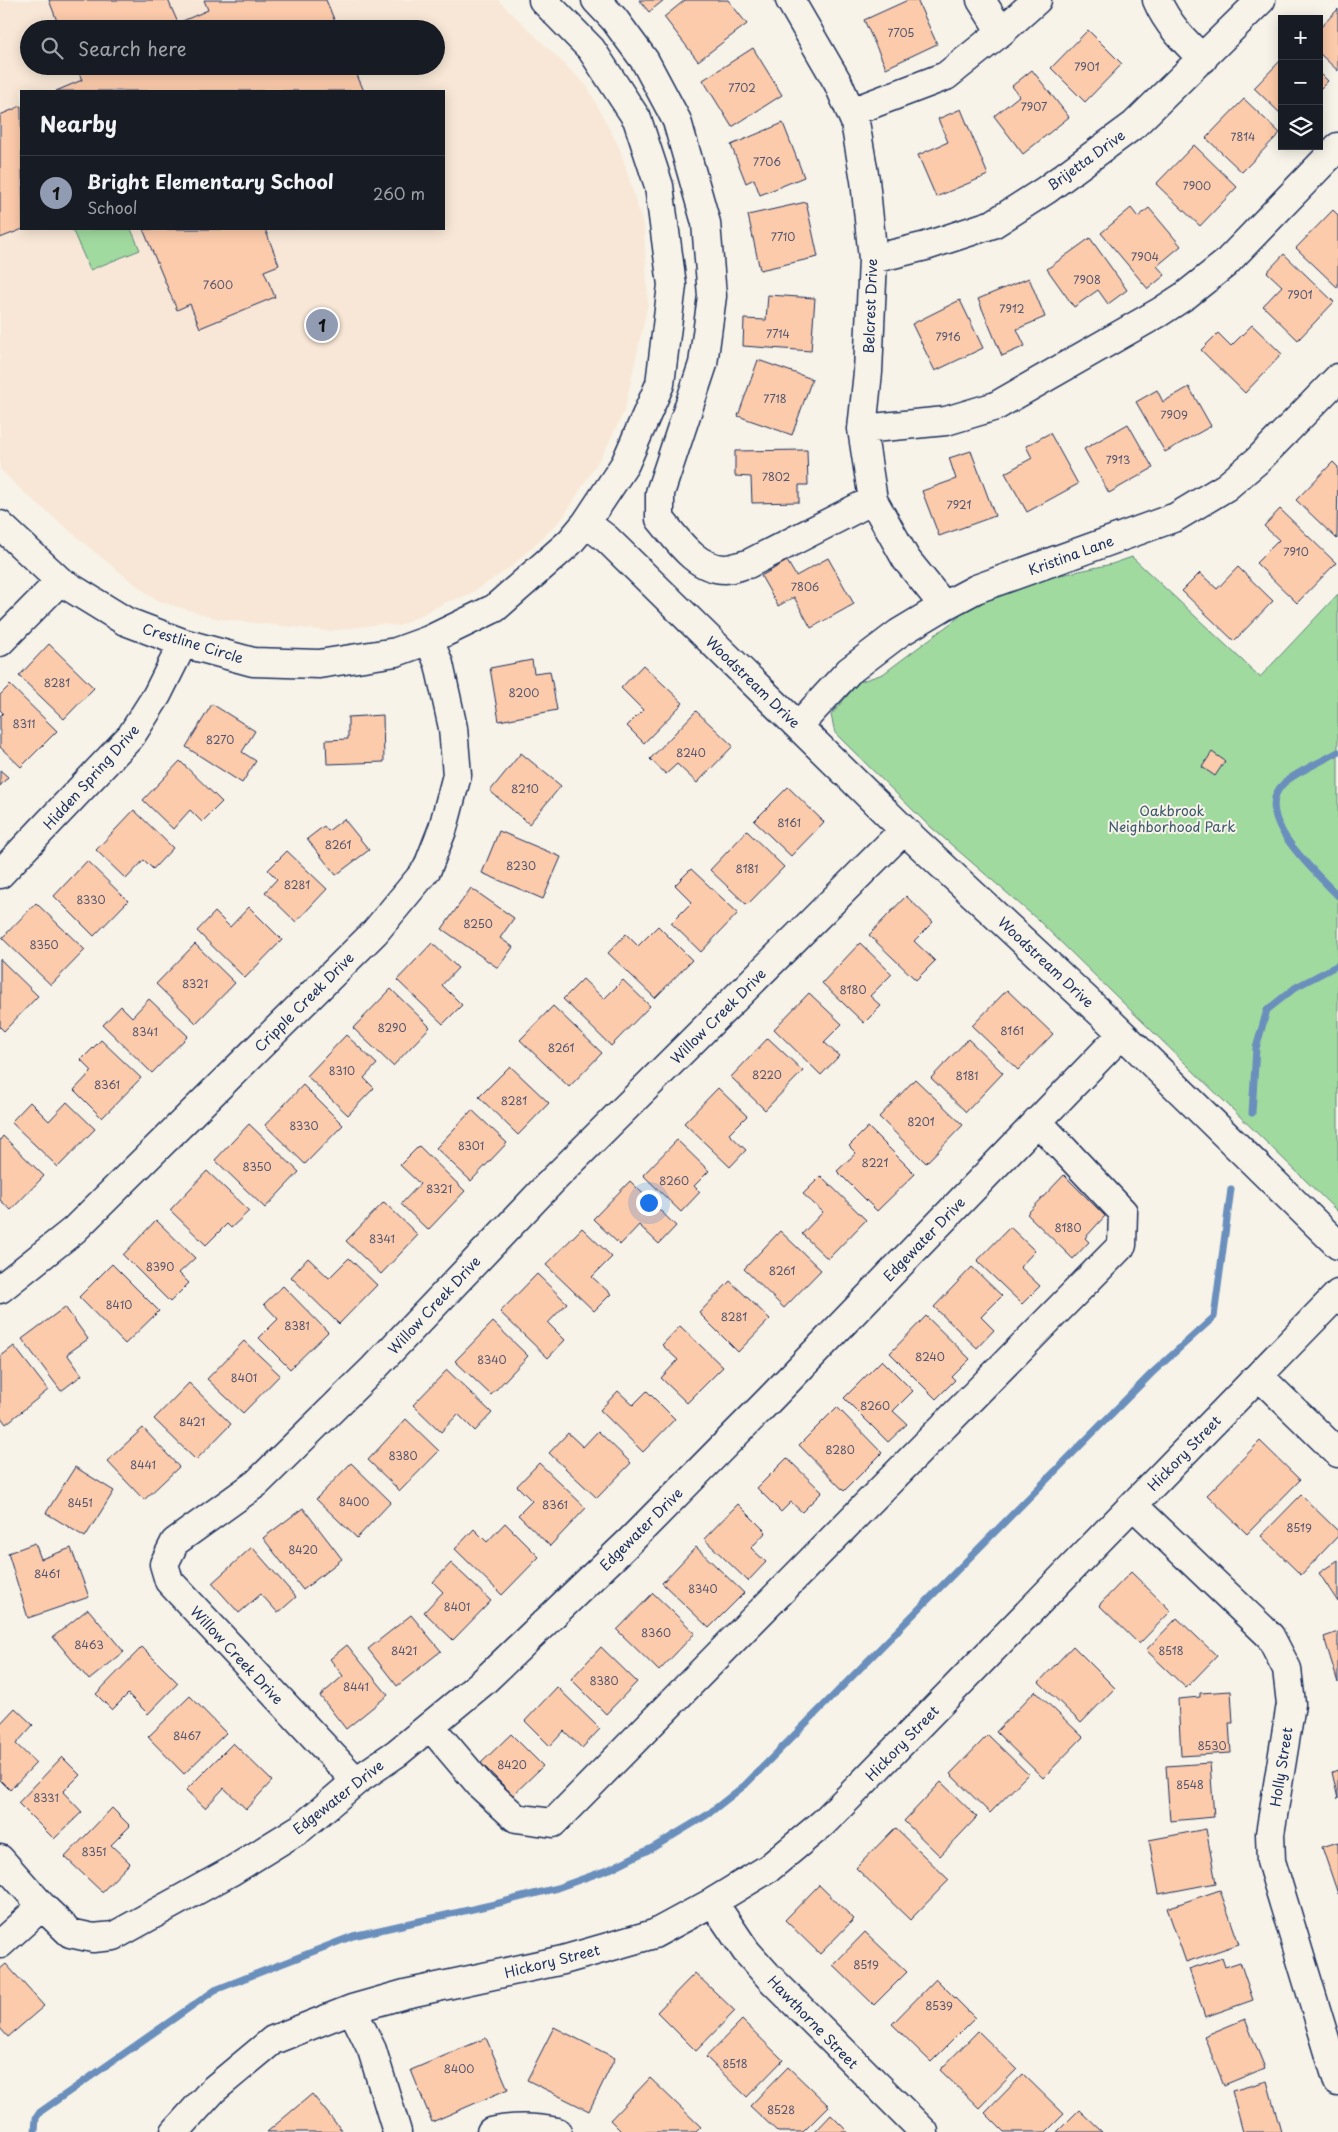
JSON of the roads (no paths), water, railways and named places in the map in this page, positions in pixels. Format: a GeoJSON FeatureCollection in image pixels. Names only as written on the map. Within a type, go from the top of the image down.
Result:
{"type":"FeatureCollection","features":[{"type":"Feature","properties":{"kind":"street"},"geometry":{"type":"LineString","coordinates":[[543,0],[591,49],[637,119],[659,186],[672,285],[660,384],[625,464],[586,523]]}},
{"type":"Feature","properties":{"kind":"street"},"geometry":{"type":"LineString","coordinates":[[596,0],[614,19],[645,61],[677,121],[706,223],[712,296],[703,364],[660,493],[660,520],[697,560],[712,567],[726,569],[748,564],[874,500]]}},
{"type":"Feature","properties":{"kind":"street","name":"Belcrest Drive"},"geometry":{"type":"LineString","coordinates":[[790,0],[838,83],[851,112],[855,122],[865,180],[873,259],[868,372],[862,429],[874,500],[906,559],[944,606]]}},
{"type":"Feature","properties":{"kind":"street"},"geometry":{"type":"LineString","coordinates":[[981,0],[1001,32]]}},
{"type":"Feature","properties":{"kind":"street"},"geometry":{"type":"LineString","coordinates":[[851,112],[946,76],[1037,0]]}},
{"type":"Feature","properties":{"kind":"street"},"geometry":{"type":"LineString","coordinates":[[1157,0],[1163,14],[1184,42],[1203,59]]}},
{"type":"Feature","properties":{"kind":"street","name":"Brijetta Drive"},"geometry":{"type":"LineString","coordinates":[[873,259],[926,246],[993,224],[1046,190],[1134,125],[1261,0]]}},
{"type":"Feature","properties":{"kind":"street"},"geometry":{"type":"LineString","coordinates":[[862,429],[946,421],[996,406],[1160,312],[1186,295],[1225,264],[1338,147]]}},
{"type":"Feature","properties":{"kind":"street","name":"Kristina Lane"},"geometry":{"type":"LineString","coordinates":[[798,726],[849,671],[899,633],[976,588],[1176,517],[1226,487],[1258,460],[1338,378]]}},
{"type":"Feature","properties":{"kind":"street","name":"Crestline Circle"},"geometry":{"type":"LineString","coordinates":[[0,525],[60,582],[125,621],[183,643],[254,662],[319,664],[396,652],[429,640],[495,608],[570,542],[586,523]]}},
{"type":"Feature","properties":{"kind":"street","name":"Woodstream Drive"},"geometry":{"type":"LineString","coordinates":[[586,523],[607,539],[904,830],[1122,1034],[1338,1245]]}},
{"type":"Feature","properties":{"kind":"street"},"geometry":{"type":"LineString","coordinates":[[0,642],[60,582]]}},
{"type":"Feature","properties":{"kind":"street","name":"Cripple Creek Drive"},"geometry":{"type":"LineString","coordinates":[[0,1290],[81,1223],[375,932],[427,869],[442,828],[457,775],[453,728],[438,664],[429,640]]}},
{"type":"Feature","properties":{"kind":"street","name":"Hidden Spring Drive"},"geometry":{"type":"LineString","coordinates":[[0,874],[131,736],[157,695],[183,643]]}},
{"type":"Feature","properties":{"kind":"street","name":"Willow Creek Drive"},"geometry":{"type":"LineString","coordinates":[[356,1781],[169,1581],[164,1564],[175,1542],[257,1483],[271,1470],[374,1368],[558,1175],[904,830]]}},
{"type":"Feature","properties":{"kind":"street","name":"Edgewater Drive"},"geometry":{"type":"LineString","coordinates":[[42,1906],[70,1933],[93,1938],[114,1936],[230,1872],[301,1828],[356,1781],[397,1753],[483,1682],[630,1541],[771,1398],[1122,1034]]}},
{"type":"Feature","properties":{"kind":"street"},"geometry":{"type":"LineString","coordinates":[[430,1726],[481,1786],[516,1818],[553,1823],[1122,1245],[1123,1212],[1037,1122]]}},
{"type":"Feature","properties":{"kind":"street","name":"Hickory Street"},"geometry":{"type":"LineString","coordinates":[[175,2132],[213,2090],[273,2040],[352,2009],[405,1994],[563,1960],[654,1934],[713,1902],[769,1868],[823,1823],[1338,1294]]}},
{"type":"Feature","properties":{"kind":"street"},"geometry":{"type":"LineString","coordinates":[[1259,1376],[1338,1453]]}},
{"type":"Feature","properties":{"kind":"street","name":"Holly Street"},"geometry":{"type":"LineString","coordinates":[[1133,1505],[1270,1636],[1287,1669],[1291,1704],[1270,1834],[1271,1861],[1338,2082]]}},
{"type":"Feature","properties":{"kind":"street"},"geometry":{"type":"LineString","coordinates":[[0,1859],[42,1906],[0,1944]]}},
{"type":"Feature","properties":{"kind":"street","name":"Hawthorne Street"},"geometry":{"type":"LineString","coordinates":[[713,1902],[732,1927],[746,1952],[924,2132]]}},
{"type":"Feature","properties":{"kind":"street"},"geometry":{"type":"LineString","coordinates":[[352,2009],[372,2050],[396,2132]]}},
{"type":"Feature","properties":{"kind":"street"},"geometry":{"type":"LineString","coordinates":[[491,2132],[512,2128],[536,2127],[557,2132]]}},
{"type":"Feature","properties":{"kind":"waterway"},"geometry":{"type":"LineString","coordinates":[[1338,752],[1289,779],[1275,796],[1275,811],[1280,827],[1290,843],[1338,896]]}},
{"type":"Feature","properties":{"kind":"waterway"},"geometry":{"type":"LineString","coordinates":[[1252,1113],[1256,1048],[1267,1010],[1296,987],[1338,965]]}},
{"type":"Feature","properties":{"kind":"waterway"},"geometry":{"type":"LineString","coordinates":[[35,2132],[36,2118],[40,2112],[215,1990],[353,1936],[557,1888],[610,1869],[654,1847],[707,1815],[745,1785],[1152,1373],[1214,1317],[1231,1189]]}},
{"type":"Feature","properties":{"kind":"place","name":"Bright Elementary School"},"geometry":{"type":"Point","coordinates":[322,325]}},
{"type":"Feature","properties":{"kind":"park label","name":"Oakbrook Neighborhood Park"},"geometry":{"type":"Point","coordinates":[1172,818]}}]}
